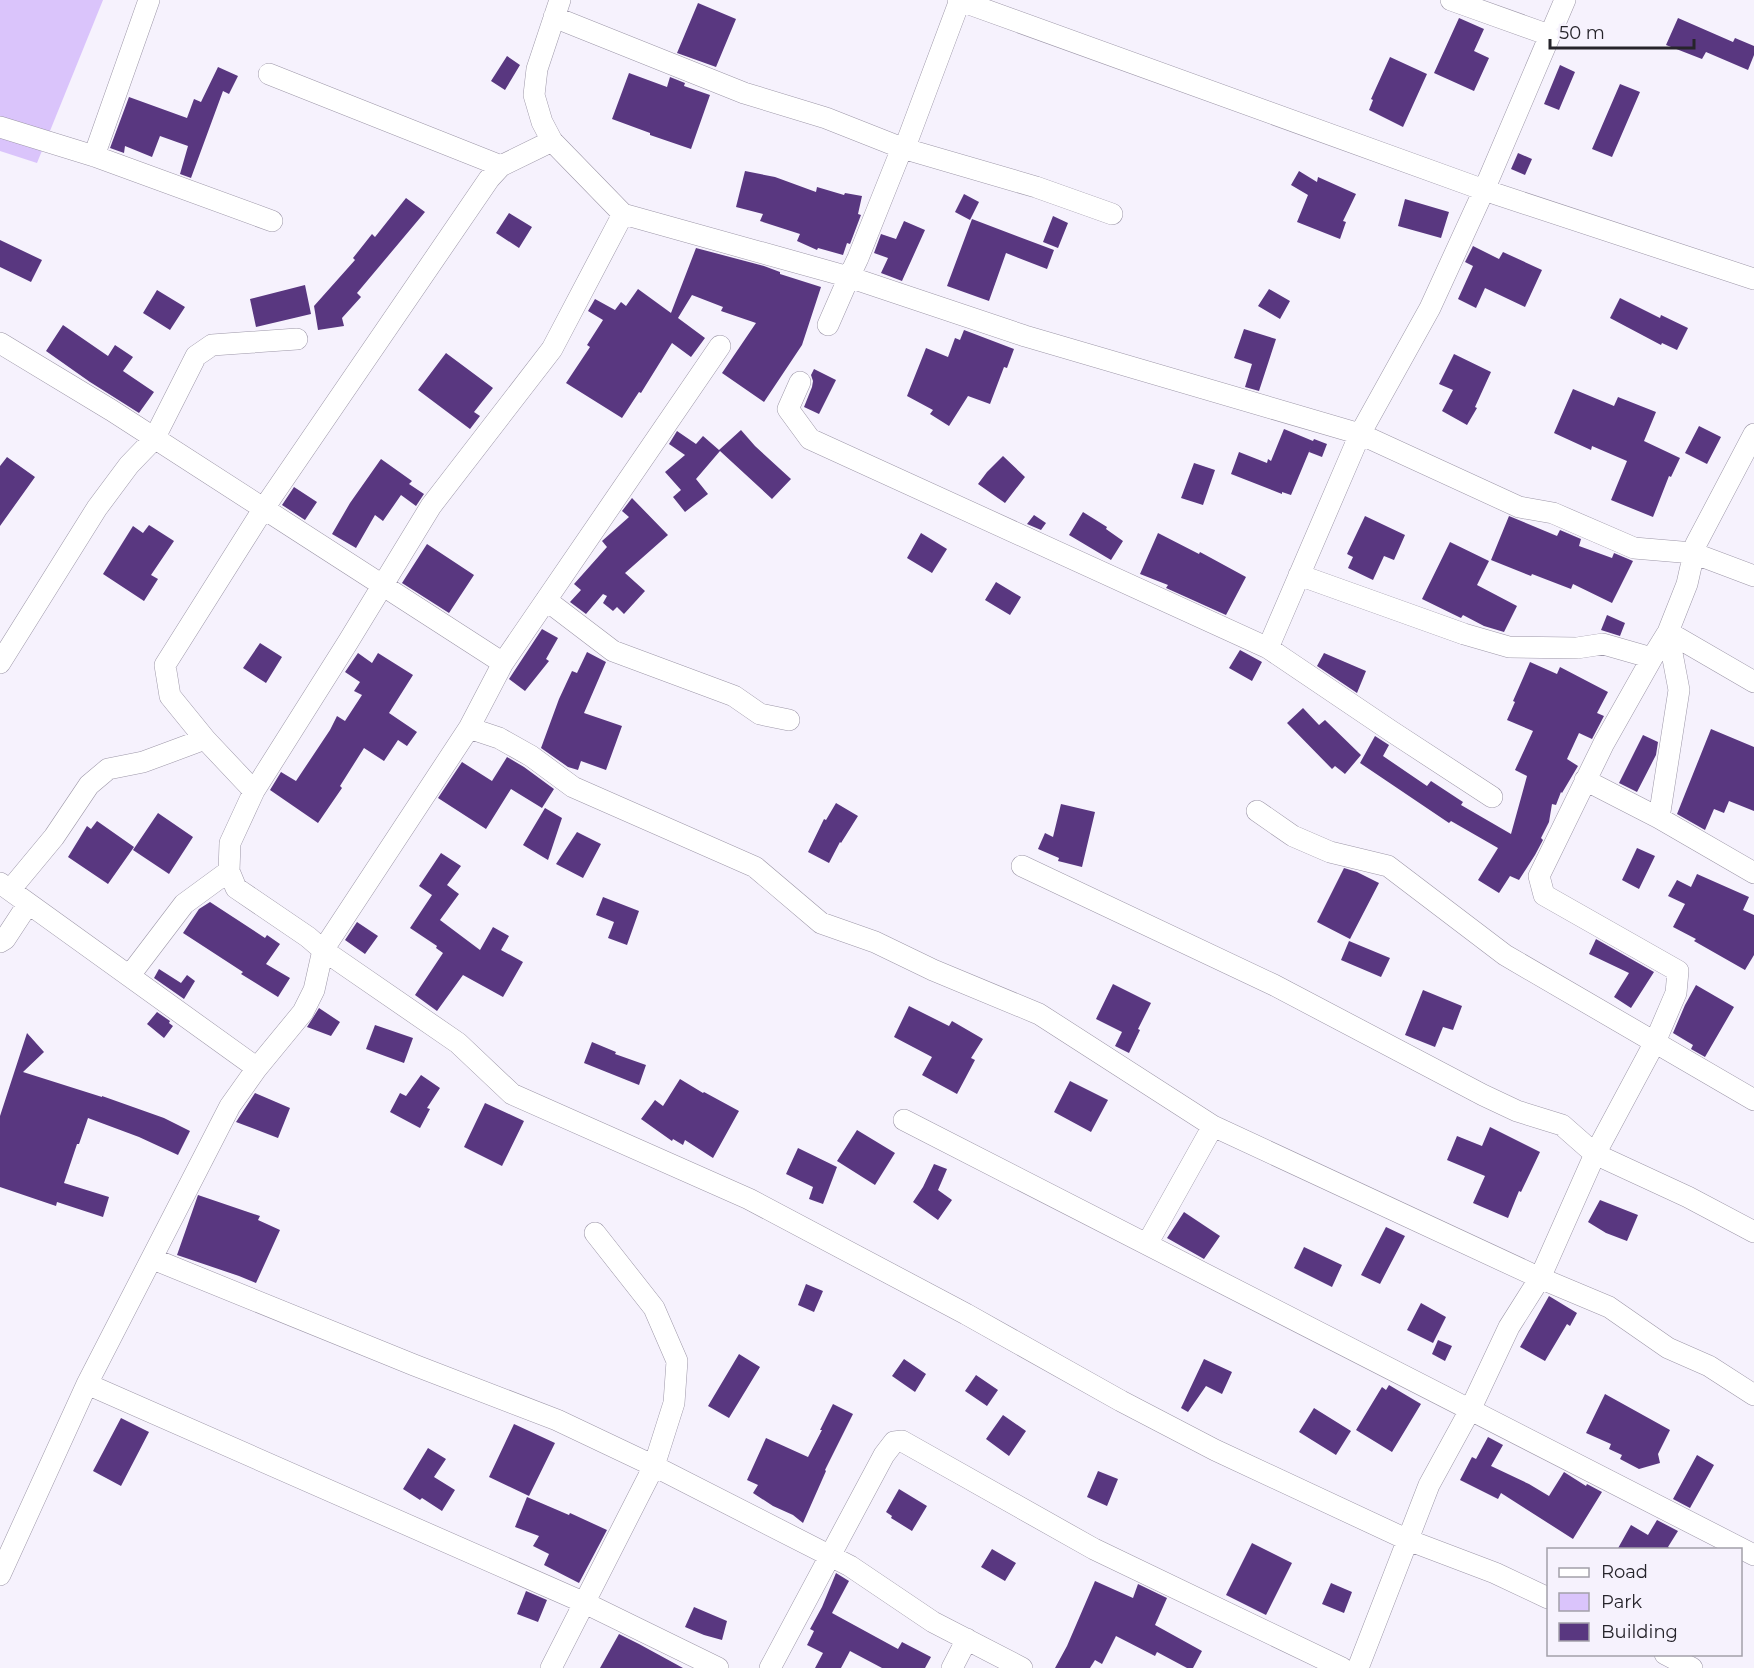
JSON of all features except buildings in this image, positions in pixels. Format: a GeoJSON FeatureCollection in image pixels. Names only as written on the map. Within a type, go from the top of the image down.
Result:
{"type":"FeatureCollection","features":[{"type":"Feature","properties":{"kind":"street"},"geometry":{"type":"LineString","coordinates":[[94,156],[148,0]]}},
{"type":"Feature","properties":{"kind":"street"},"geometry":{"type":"LineString","coordinates":[[828,325],[858,258],[902,148],[908,139],[959,0],[1484,190],[1754,279]]}},
{"type":"Feature","properties":{"kind":"street"},"geometry":{"type":"LineString","coordinates":[[1452,0],[1549,35]]}},
{"type":"Feature","properties":{"kind":"street"},"geometry":{"type":"LineString","coordinates":[[1268,648],[1360,434],[1430,308],[1484,190],[1565,0]]}},
{"type":"Feature","properties":{"kind":"street"},"geometry":{"type":"LineString","coordinates":[[1112,214],[1036,187],[902,148],[826,118],[744,93],[557,9],[537,69],[534,95],[542,122],[552,141],[623,214],[849,276],[1025,336],[1360,434],[1518,507],[1553,513],[1634,548],[1693,554],[1754,576]]}},
{"type":"Feature","properties":{"kind":"street"},"geometry":{"type":"LineString","coordinates":[[269,74],[501,166]]}},
{"type":"Feature","properties":{"kind":"street"},"geometry":{"type":"LineString","coordinates":[[0,127],[94,156],[272,221]]}},
{"type":"Feature","properties":{"kind":"street"},"geometry":{"type":"LineString","coordinates":[[254,790],[205,739],[170,696],[165,665],[264,508],[489,179],[501,166],[552,141]]}},
{"type":"Feature","properties":{"kind":"street"},"geometry":{"type":"LineString","coordinates":[[623,214],[552,349],[431,506],[254,790],[230,843],[229,871],[236,888],[458,1043],[512,1094],[749,1199],[966,1314],[1204,1445],[1408,1540],[1496,1573],[1547,1598]]}},
{"type":"Feature","properties":{"kind":"street"},"geometry":{"type":"LineString","coordinates":[[0,663],[97,508],[129,465],[154,439],[196,356],[212,345],[297,339]]}},
{"type":"Feature","properties":{"kind":"street"},"geometry":{"type":"LineString","coordinates":[[0,343],[111,410],[384,584],[503,663]]}},
{"type":"Feature","properties":{"kind":"street"},"geometry":{"type":"LineString","coordinates":[[0,1575],[87,1384],[230,1106],[257,1068],[303,1012],[314,990],[323,950],[469,728],[503,663],[720,346]]}},
{"type":"Feature","properties":{"kind":"street"},"geometry":{"type":"LineString","coordinates":[[800,382],[789,409],[810,439],[1268,648],[1492,796]]}},
{"type":"Feature","properties":{"kind":"street"},"geometry":{"type":"LineString","coordinates":[[1358,1668],[1429,1485],[1470,1410],[1509,1327],[1540,1278],[1595,1154],[1655,1042],[1676,993],[1678,971],[1544,895],[1539,876],[1585,780],[1668,632],[1687,584],[1696,544],[1754,434]]}},
{"type":"Feature","properties":{"kind":"street"},"geometry":{"type":"LineString","coordinates":[[1299,575],[1464,634],[1509,647],[1577,648],[1603,644],[1652,658]]}},
{"type":"Feature","properties":{"kind":"street"},"geometry":{"type":"LineString","coordinates":[[546,600],[613,651],[734,696],[760,714],[789,720]]}},
{"type":"Feature","properties":{"kind":"street"},"geometry":{"type":"LineString","coordinates":[[1668,632],[1754,682]]}},
{"type":"Feature","properties":{"kind":"street"},"geometry":{"type":"LineString","coordinates":[[1659,818],[1679,690],[1668,632]]}},
{"type":"Feature","properties":{"kind":"street"},"geometry":{"type":"LineString","coordinates":[[469,728],[499,738],[531,756],[573,787],[755,867],[821,923],[875,942],[933,970],[1039,1014],[1213,1126],[1540,1278],[1610,1307],[1668,1348],[1709,1366],[1754,1395]]}},
{"type":"Feature","properties":{"kind":"street"},"geometry":{"type":"LineString","coordinates":[[205,739],[143,762],[108,769],[88,785],[54,837],[5,886],[257,1068]]}},
{"type":"Feature","properties":{"kind":"street"},"geometry":{"type":"LineString","coordinates":[[1585,780],[1659,818],[1754,873]]}},
{"type":"Feature","properties":{"kind":"street"},"geometry":{"type":"LineString","coordinates":[[1257,811],[1293,836],[1330,852],[1388,866],[1505,955],[1754,1100]]}},
{"type":"Feature","properties":{"kind":"street"},"geometry":{"type":"LineString","coordinates":[[1022,866],[1274,985],[1483,1095],[1517,1111],[1562,1125],[1595,1154],[1688,1197],[1754,1232]]}},
{"type":"Feature","properties":{"kind":"street"},"geometry":{"type":"LineString","coordinates":[[130,975],[184,904],[229,871]]}},
{"type":"Feature","properties":{"kind":"street"},"geometry":{"type":"LineString","coordinates":[[0,942],[5,939],[28,903]]}},
{"type":"Feature","properties":{"kind":"street"},"geometry":{"type":"LineString","coordinates":[[904,1120],[1738,1548]]}},
{"type":"Feature","properties":{"kind":"street"},"geometry":{"type":"LineString","coordinates":[[1147,1244],[1213,1126]]}},
{"type":"Feature","properties":{"kind":"street"},"geometry":{"type":"LineString","coordinates":[[551,1668],[654,1466],[674,1403],[678,1361],[654,1308],[595,1233]]}},
{"type":"Feature","properties":{"kind":"street"},"geometry":{"type":"LineString","coordinates":[[153,1258],[414,1365],[556,1420],[654,1466],[850,1566],[933,1622],[1022,1668]]}},
{"type":"Feature","properties":{"kind":"street"},"geometry":{"type":"LineString","coordinates":[[87,1384],[585,1603],[718,1668]]}},
{"type":"Feature","properties":{"kind":"street"},"geometry":{"type":"LineString","coordinates":[[770,1668],[884,1455],[894,1442],[903,1441],[1094,1549],[1342,1668]]}},
{"type":"Feature","properties":{"kind":"street"},"geometry":{"type":"LineString","coordinates":[[952,1668],[967,1640]]}},
{"type":"Feature","properties":{"kind":"street"},"geometry":{"type":"LineString","coordinates":[[1669,1656],[1692,1668]]}},
{"type":"Feature","properties":{"kind":"green space"},"geometry":{"type":"Polygon","coordinates":[[[0,0],[103,0],[37,163],[0,151],[0,0]]]}}]}
